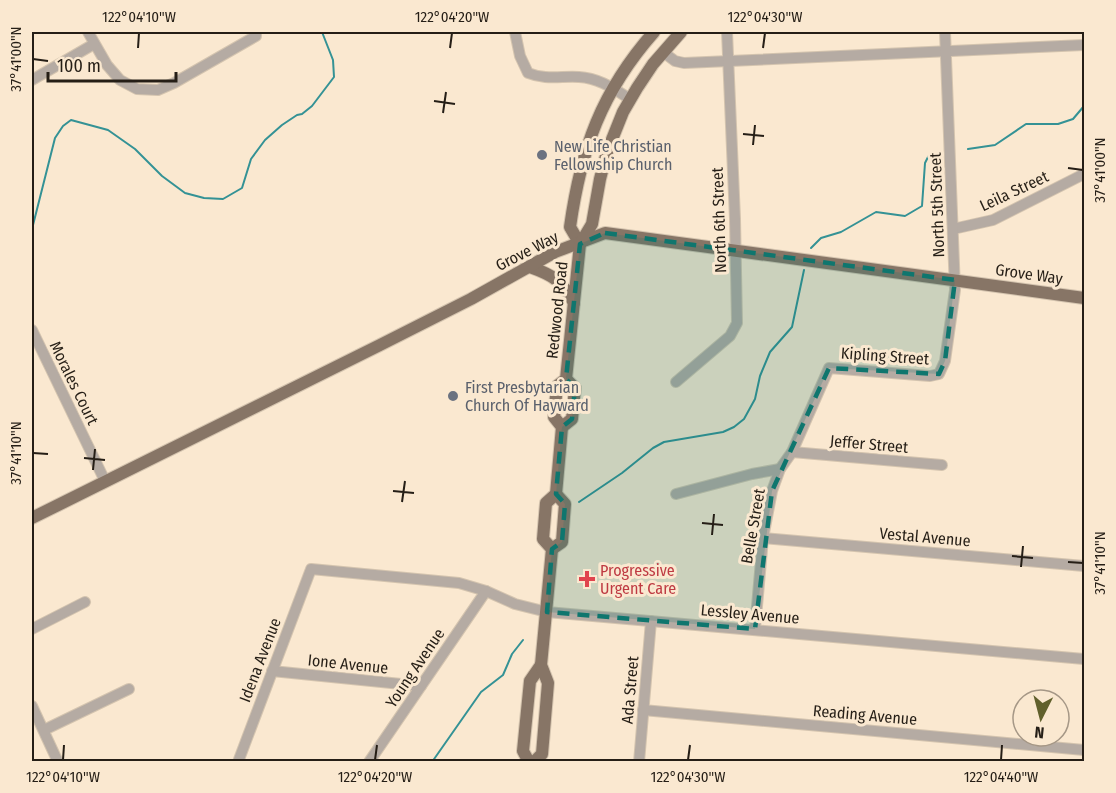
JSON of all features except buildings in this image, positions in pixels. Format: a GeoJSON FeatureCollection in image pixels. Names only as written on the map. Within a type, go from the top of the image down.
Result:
{"type":"FeatureCollection","features":[{"type":"Feature","properties":{"kind":"main road","name":"Redwood Road"},"geometry":{"type":"LineString","coordinates":[[580,243],[570,227],[578,179],[592,130],[612,88],[637,51],[654,32]]}},
{"type":"Feature","properties":{"kind":"main road","name":"Redwood Road"},"geometry":{"type":"LineString","coordinates":[[529,762],[523,751],[530,681],[541,666],[552,549],[543,539],[546,503],[556,494],[562,427],[554,417],[557,386],[566,379],[580,243],[592,224],[607,152],[630,99],[663,52],[681,32]]}},
{"type":"Feature","properties":{"kind":"main road","name":"Grove Way"},"geometry":{"type":"LineString","coordinates":[[32,518],[380,345],[555,252],[605,232],[1084,298]]}},
{"type":"Feature","properties":{"kind":"main road"},"geometry":{"type":"LineString","coordinates":[[530,267],[550,274],[560,282],[574,303]]}},
{"type":"Feature","properties":{"kind":"main road","name":"Redwood Road"},"geometry":{"type":"LineString","coordinates":[[562,427],[572,419],[575,388],[566,379]]}},
{"type":"Feature","properties":{"kind":"main road","name":"Redwood Road"},"geometry":{"type":"LineString","coordinates":[[552,549],[562,542],[565,504],[556,494]]}},
{"type":"Feature","properties":{"kind":"main road","name":"Redwood Road"},"geometry":{"type":"LineString","coordinates":[[534,762],[542,754],[548,682],[541,666]]}},
{"type":"Feature","properties":{"kind":"street"},"geometry":{"type":"LineString","coordinates":[[87,32],[107,65],[120,80],[137,89],[158,90],[174,84],[256,34]]}},
{"type":"Feature","properties":{"kind":"street"},"geometry":{"type":"LineString","coordinates":[[515,32],[520,56],[528,73],[539,77],[581,77],[601,82],[630,99]]}},
{"type":"Feature","properties":{"kind":"street","name":"North 6th Street"},"geometry":{"type":"LineString","coordinates":[[676,381],[735,329],[738,314],[727,32]]}},
{"type":"Feature","properties":{"kind":"street","name":"North 5th Street"},"geometry":{"type":"LineString","coordinates":[[939,374],[945,361],[955,280],[945,32]]}},
{"type":"Feature","properties":{"kind":"street"},"geometry":{"type":"LineString","coordinates":[[32,80],[94,44]]}},
{"type":"Feature","properties":{"kind":"street"},"geometry":{"type":"LineString","coordinates":[[663,52],[675,61],[684,63],[1084,45]]}},
{"type":"Feature","properties":{"kind":"street","name":"Leila Street"},"geometry":{"type":"LineString","coordinates":[[953,229],[993,220],[1084,174]]}},
{"type":"Feature","properties":{"kind":"street","name":"Morales Court"},"geometry":{"type":"LineString","coordinates":[[32,330],[105,482]]}},
{"type":"Feature","properties":{"kind":"street","name":"Kipling Street"},"geometry":{"type":"LineString","coordinates":[[829,368],[918,376],[939,374]]}},
{"type":"Feature","properties":{"kind":"street","name":"Belle Street"},"geometry":{"type":"LineString","coordinates":[[755,629],[763,538],[772,491],[780,469],[792,452],[829,368]]}},
{"type":"Feature","properties":{"kind":"street","name":"Jeffer Street"},"geometry":{"type":"LineString","coordinates":[[792,452],[942,465]]}},
{"type":"Feature","properties":{"kind":"street"},"geometry":{"type":"LineString","coordinates":[[675,494],[780,469]]}},
{"type":"Feature","properties":{"kind":"street","name":"Vestal Avenue"},"geometry":{"type":"LineString","coordinates":[[763,538],[1084,566]]}},
{"type":"Feature","properties":{"kind":"street","name":"Lessley Avenue"},"geometry":{"type":"LineString","coordinates":[[311,569],[459,583],[486,591],[515,604],[547,612],[1084,659]]}},
{"type":"Feature","properties":{"kind":"street","name":"Idena Avenue"},"geometry":{"type":"LineString","coordinates":[[238,762],[311,569]]}},
{"type":"Feature","properties":{"kind":"street","name":"Young Avenue"},"geometry":{"type":"LineString","coordinates":[[369,762],[486,591]]}},
{"type":"Feature","properties":{"kind":"street"},"geometry":{"type":"LineString","coordinates":[[32,629],[85,602]]}},
{"type":"Feature","properties":{"kind":"street","name":"Ada Street"},"geometry":{"type":"LineString","coordinates":[[639,762],[651,621]]}},
{"type":"Feature","properties":{"kind":"street","name":"Ione Avenue"},"geometry":{"type":"LineString","coordinates":[[272,671],[421,686]]}},
{"type":"Feature","properties":{"kind":"street"},"geometry":{"type":"LineString","coordinates":[[44,730],[129,689]]}},
{"type":"Feature","properties":{"kind":"street"},"geometry":{"type":"LineString","coordinates":[[32,706],[58,762]]}},
{"type":"Feature","properties":{"kind":"street","name":"Reading Avenue"},"geometry":{"type":"LineString","coordinates":[[643,710],[1084,750]]}},
{"type":"Feature","properties":{"kind":"highlighted area"},"geometry":{"type":"Polygon","coordinates":[[[605,233],[955,280],[945,361],[939,374],[829,368],[772,491],[755,629],[547,612],[552,549],[562,542],[565,504],[556,494],[562,427],[572,419],[575,388],[566,379],[580,244],[605,233]]]}},
{"type":"Feature","properties":{"kind":"waterway"},"geometry":{"type":"LineString","coordinates":[[32,229],[55,138],[63,126],[71,120],[108,130],[135,149],[162,176],[185,193],[204,198],[223,199],[242,188],[251,159],[265,140],[282,125],[312,106],[334,77],[333,60],[322,32]]}},
{"type":"Feature","properties":{"kind":"waterway"},"geometry":{"type":"LineString","coordinates":[[968,149],[995,145],[1026,124],[1058,124],[1073,119],[1084,106]]}},
{"type":"Feature","properties":{"kind":"waterway"},"geometry":{"type":"LineString","coordinates":[[811,248],[821,238],[841,232],[876,212],[905,216],[922,206],[925,163],[929,155]]}},
{"type":"Feature","properties":{"kind":"waterway"},"geometry":{"type":"LineString","coordinates":[[579,502],[664,442],[723,432],[744,419],[755,399],[760,376],[770,352],[792,327],[804,270]]}},
{"type":"Feature","properties":{"kind":"waterway"},"geometry":{"type":"LineString","coordinates":[[432,762],[481,692],[503,675],[512,654],[523,640]]}},
{"type":"Feature","properties":{"kind":"place","name":"New Life Christian Fellowship Church"},"geometry":{"type":"Point","coordinates":[542,155]}},
{"type":"Feature","properties":{"kind":"place","name":"First Presbytarian Church Of Hayward"},"geometry":{"type":"Point","coordinates":[453,396]}},
{"type":"Feature","properties":{"kind":"place","name":"Progressive Urgent Care"},"geometry":{"type":"Point","coordinates":[587,579]}}]}
